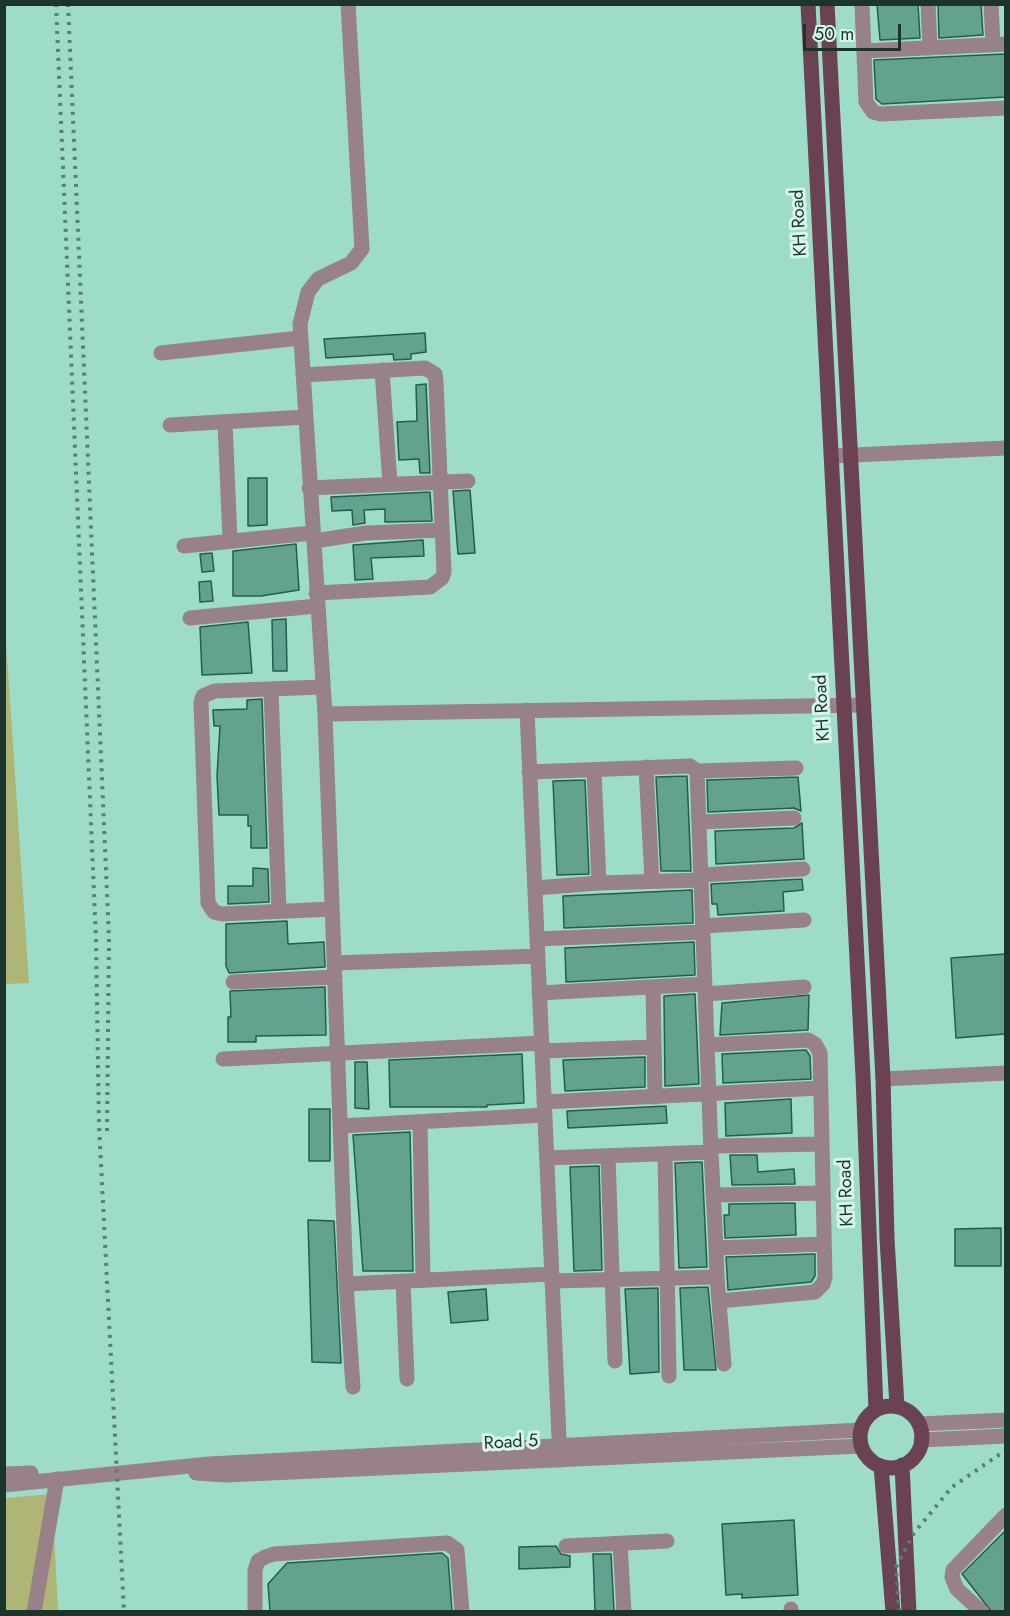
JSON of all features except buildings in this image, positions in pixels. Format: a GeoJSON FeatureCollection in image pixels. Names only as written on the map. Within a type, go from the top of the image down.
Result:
{"type":"FeatureCollection","features":[{"type":"Feature","properties":{"kind":"main road","name":"KH Road"},"geometry":{"type":"LineString","coordinates":[[808,4],[842,705],[863,1076],[876,1410]]}},
{"type":"Feature","properties":{"kind":"main road"},"geometry":{"type":"LineString","coordinates":[[827,4],[883,1079],[887,1239],[897,1406]]}},
{"type":"Feature","properties":{"kind":"main road"},"geometry":{"type":"LineString","coordinates":[[897,1406],[910,1412],[919,1424],[921,1440],[915,1455],[903,1465],[881,1466],[869,1458],[861,1446],[861,1430],[864,1422],[876,1410],[897,1406]]}},
{"type":"Feature","properties":{"kind":"main road"},"geometry":{"type":"LineString","coordinates":[[903,1465],[909,1611]]}},
{"type":"Feature","properties":{"kind":"main road"},"geometry":{"type":"LineString","coordinates":[[881,1466],[893,1611]]}},
{"type":"Feature","properties":{"kind":"street"},"geometry":{"type":"LineString","coordinates":[[348,4],[363,249],[351,263],[318,279],[308,292],[302,309],[300,338],[322,687],[326,714],[346,1284],[353,1387]]}},
{"type":"Feature","properties":{"kind":"street"},"geometry":{"type":"LineString","coordinates":[[862,4],[866,102],[873,112],[881,114],[1005,108]]}},
{"type":"Feature","properties":{"kind":"street"},"geometry":{"type":"LineString","coordinates":[[928,4],[930,48]]}},
{"type":"Feature","properties":{"kind":"street"},"geometry":{"type":"LineString","coordinates":[[864,51],[999,44],[991,4]]}},
{"type":"Feature","properties":{"kind":"street"},"geometry":{"type":"LineString","coordinates":[[161,353],[300,338]]}},
{"type":"Feature","properties":{"kind":"street"},"geometry":{"type":"LineString","coordinates":[[190,618],[430,587],[437,584],[444,572],[435,374],[425,368],[303,375]]}},
{"type":"Feature","properties":{"kind":"street"},"geometry":{"type":"LineString","coordinates":[[382,370],[390,484]]}},
{"type":"Feature","properties":{"kind":"street"},"geometry":{"type":"LineString","coordinates":[[170,425],[305,417]]}},
{"type":"Feature","properties":{"kind":"street"},"geometry":{"type":"LineString","coordinates":[[225,422],[230,541]]}},
{"type":"Feature","properties":{"kind":"street"},"geometry":{"type":"LineString","coordinates":[[831,456],[1005,448]]}},
{"type":"Feature","properties":{"kind":"street"},"geometry":{"type":"LineString","coordinates":[[309,488],[468,481]]}},
{"type":"Feature","properties":{"kind":"street"},"geometry":{"type":"LineString","coordinates":[[184,546],[230,541],[441,530]]}},
{"type":"Feature","properties":{"kind":"street"},"geometry":{"type":"LineString","coordinates":[[322,687],[208,693],[201,702],[208,903],[214,912],[222,914],[332,909]]}},
{"type":"Feature","properties":{"kind":"street"},"geometry":{"type":"LineString","coordinates":[[272,689],[279,911]]}},
{"type":"Feature","properties":{"kind":"street"},"geometry":{"type":"LineString","coordinates":[[326,714],[864,705]]}},
{"type":"Feature","properties":{"kind":"street"},"geometry":{"type":"LineString","coordinates":[[527,710],[560,1453]]}},
{"type":"Feature","properties":{"kind":"street"},"geometry":{"type":"LineString","coordinates":[[529,772],[690,766],[697,771],[796,768]]}},
{"type":"Feature","properties":{"kind":"street"},"geometry":{"type":"LineString","coordinates":[[646,767],[652,881]]}},
{"type":"Feature","properties":{"kind":"street"},"geometry":{"type":"LineString","coordinates":[[594,771],[599,883]]}},
{"type":"Feature","properties":{"kind":"street"},"geometry":{"type":"LineString","coordinates":[[697,771],[713,1195],[724,1364]]}},
{"type":"Feature","properties":{"kind":"street"},"geometry":{"type":"LineString","coordinates":[[699,822],[794,818]]}},
{"type":"Feature","properties":{"kind":"street"},"geometry":{"type":"LineString","coordinates":[[535,888],[803,869]]}},
{"type":"Feature","properties":{"kind":"street"},"geometry":{"type":"LineString","coordinates":[[537,939],[703,929],[804,920]]}},
{"type":"Feature","properties":{"kind":"street"},"geometry":{"type":"LineString","coordinates":[[233,982],[334,970],[538,956]]}},
{"type":"Feature","properties":{"kind":"street"},"geometry":{"type":"LineString","coordinates":[[653,987],[655,1097]]}},
{"type":"Feature","properties":{"kind":"street"},"geometry":{"type":"LineString","coordinates":[[539,993],[653,987],[705,989],[804,987]]}},
{"type":"Feature","properties":{"kind":"street"},"geometry":{"type":"LineString","coordinates":[[707,1045],[808,1040],[815,1044],[820,1053],[825,1277],[815,1292],[719,1301]]}},
{"type":"Feature","properties":{"kind":"street"},"geometry":{"type":"LineString","coordinates":[[224,1059],[542,1047],[654,1047]]}},
{"type":"Feature","properties":{"kind":"street"},"geometry":{"type":"LineString","coordinates":[[883,1079],[1005,1073]]}},
{"type":"Feature","properties":{"kind":"street"},"geometry":{"type":"LineString","coordinates":[[340,1126],[420,1122],[655,1097],[820,1088]]}},
{"type":"Feature","properties":{"kind":"street"},"geometry":{"type":"LineString","coordinates":[[420,1122],[423,1280]]}},
{"type":"Feature","properties":{"kind":"street"},"geometry":{"type":"LineString","coordinates":[[547,1158],[665,1154],[711,1149],[822,1144]]}},
{"type":"Feature","properties":{"kind":"street"},"geometry":{"type":"LineString","coordinates":[[665,1154],[669,1376]]}},
{"type":"Feature","properties":{"kind":"street"},"geometry":{"type":"LineString","coordinates":[[608,1156],[615,1361]]}},
{"type":"Feature","properties":{"kind":"street"},"geometry":{"type":"LineString","coordinates":[[713,1195],[823,1193]]}},
{"type":"Feature","properties":{"kind":"street"},"geometry":{"type":"LineString","coordinates":[[716,1248],[824,1244]]}},
{"type":"Feature","properties":{"kind":"street"},"geometry":{"type":"LineString","coordinates":[[346,1284],[552,1277],[612,1279],[717,1277]]}},
{"type":"Feature","properties":{"kind":"street"},"geometry":{"type":"LineString","coordinates":[[403,1281],[407,1379]]}},
{"type":"Feature","properties":{"kind":"street"},"geometry":{"type":"LineString","coordinates":[[919,1424],[1005,1420]]}},
{"type":"Feature","properties":{"kind":"street","name":"Road 5"},"geometry":{"type":"LineString","coordinates":[[560,1453],[861,1430]]}},
{"type":"Feature","properties":{"kind":"street"},"geometry":{"type":"LineString","coordinates":[[921,1440],[1005,1436]]}},
{"type":"Feature","properties":{"kind":"street","name":"Road 5"},"geometry":{"type":"LineString","coordinates":[[4,1485],[209,1464],[861,1446]]}},
{"type":"Feature","properties":{"kind":"street","name":"Road 5"},"geometry":{"type":"LineString","coordinates":[[4,1474],[37,1472],[64,1478]]}},
{"type":"Feature","properties":{"kind":"street"},"geometry":{"type":"LineString","coordinates":[[34,1611],[64,1478]]}},
{"type":"Feature","properties":{"kind":"street"},"geometry":{"type":"LineString","coordinates":[[982,1611],[957,1588],[952,1578],[953,1570],[1005,1515]]}},
{"type":"Feature","properties":{"kind":"street"},"geometry":{"type":"LineString","coordinates":[[566,1546],[667,1541]]}},
{"type":"Feature","properties":{"kind":"street"},"geometry":{"type":"LineString","coordinates":[[255,1611],[255,1570],[258,1561],[265,1557],[274,1554],[447,1543],[457,1550],[462,1611]]}},
{"type":"Feature","properties":{"kind":"street"},"geometry":{"type":"LineString","coordinates":[[620,1543],[624,1611]]}},
{"type":"Feature","properties":{"kind":"green space"},"geometry":{"type":"Polygon","coordinates":[[[5,627],[29,983],[5,984],[5,627]]]}},
{"type":"Feature","properties":{"kind":"green space"},"geometry":{"type":"Polygon","coordinates":[[[52,1494],[58,1611],[5,1612],[5,1498],[52,1494]]]}},
{"type":"Feature","properties":{"kind":"railway"},"geometry":{"type":"LineString","coordinates":[[56,4],[96,940],[99,1125],[124,1612]]}},
{"type":"Feature","properties":{"kind":"railway"},"geometry":{"type":"LineString","coordinates":[[68,4],[109,939],[107,1132]]}},
{"type":"Feature","properties":{"kind":"railway"},"geometry":{"type":"LineString","coordinates":[[899,1612],[896,1567],[914,1533],[952,1487],[1006,1450]]}}]}
